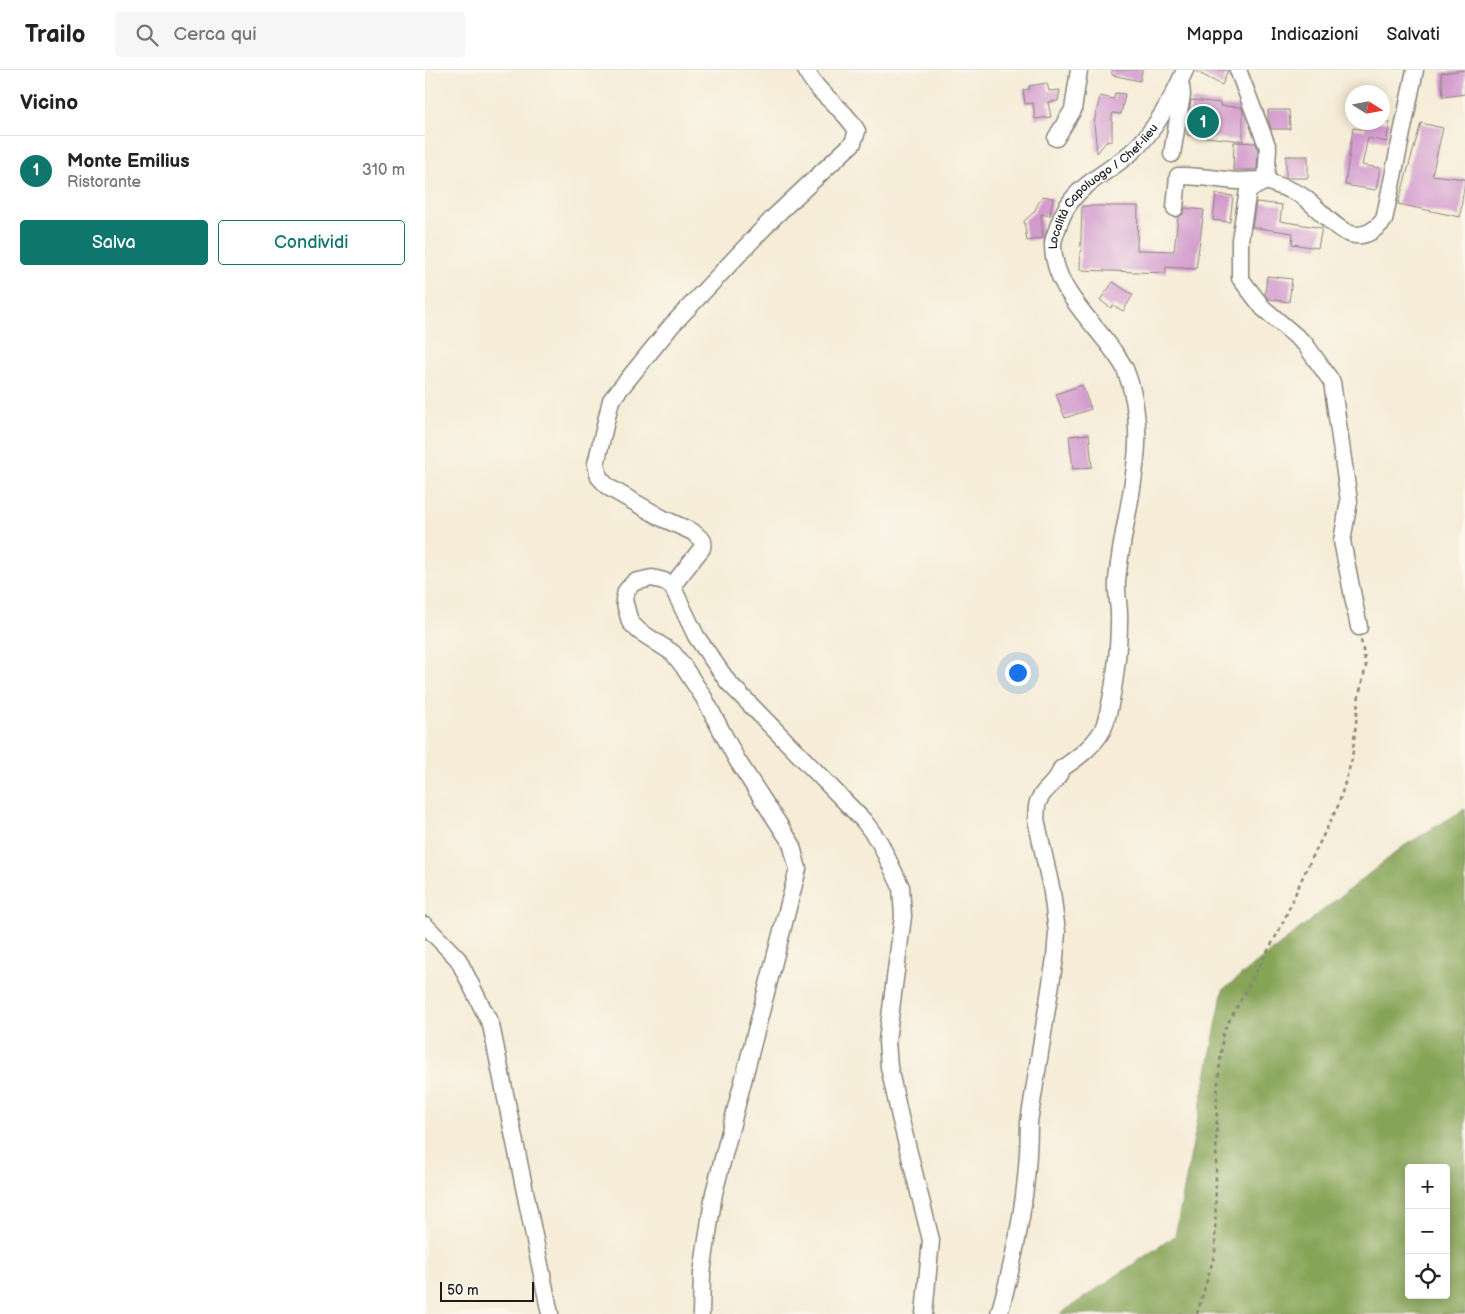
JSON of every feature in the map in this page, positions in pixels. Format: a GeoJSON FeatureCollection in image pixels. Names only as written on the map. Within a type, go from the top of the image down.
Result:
{"type":"FeatureCollection","features":[{"type":"Feature","properties":{"kind":"street"},"geometry":{"type":"LineString","coordinates":[[672,586],[702,548],[703,541],[700,536],[662,518],[609,487],[599,476],[596,464],[601,434],[611,400],[672,325],[775,216],[853,143],[857,131],[850,118],[813,85],[806,70]]}},
{"type":"Feature","properties":{"kind":"street"},"geometry":{"type":"LineString","coordinates":[[1056,138],[1073,110],[1079,70]]}},
{"type":"Feature","properties":{"kind":"street"},"geometry":{"type":"LineString","coordinates":[[1238,70],[1268,148],[1267,181]]}},
{"type":"Feature","properties":{"kind":"street"},"geometry":{"type":"LineString","coordinates":[[1175,208],[1178,176],[1199,175],[1240,181],[1255,178],[1299,194],[1341,231],[1352,235],[1365,234],[1376,228],[1383,220],[1415,70]]}},
{"type":"Feature","properties":{"kind":"street"},"geometry":{"type":"LineString","coordinates":[[1172,154],[1182,95],[1183,75]]}},
{"type":"Feature","properties":{"kind":"street","name":"Località Capoluogo / Chef-lieu"},"geometry":{"type":"LineString","coordinates":[[999,1314],[1021,1228],[1029,1150],[1029,1122],[1055,958],[1056,915],[1036,819],[1037,803],[1059,777],[1061,769],[1075,760],[1095,740],[1105,726],[1113,682],[1119,620],[1117,582],[1138,454],[1136,408],[1125,368],[1073,302],[1055,263],[1053,241],[1063,212],[1071,200],[1081,188],[1136,148],[1165,110],[1183,75]]}},
{"type":"Feature","properties":{"kind":"street"},"geometry":{"type":"LineString","coordinates":[[1267,181],[1249,190],[1240,240],[1240,278],[1263,308],[1305,344],[1332,382],[1349,501],[1342,542],[1359,627]]}},
{"type":"Feature","properties":{"kind":"street"},"geometry":{"type":"LineString","coordinates":[[701,1314],[702,1273],[714,1193],[798,869],[791,843],[737,760],[704,698],[683,666],[665,647],[639,631],[626,614],[624,600],[626,591],[634,582],[652,578],[664,581],[672,586],[696,636],[728,682],[864,821],[879,843],[901,887],[903,916],[887,1041],[889,1067],[931,1240],[924,1314]]}},
{"type":"Feature","properties":{"kind":"street"},"geometry":{"type":"LineString","coordinates":[[425,925],[458,960],[491,1025],[550,1314]]}},
{"type":"Feature","properties":{"kind":"path"},"geometry":{"type":"LineString","coordinates":[[1197,1314],[1215,1252],[1217,1093],[1223,1032],[1281,927],[1337,806],[1351,759],[1359,695],[1366,666],[1359,627]]}},
{"type":"Feature","properties":{"kind":"green space"},"geometry":{"type":"Polygon","coordinates":[[[1465,809],[1465,1314],[1060,1314],[1175,1236],[1223,990],[1404,846],[1465,809]]]}},
{"type":"Feature","properties":{"kind":"building"},"geometry":{"type":"Polygon","coordinates":[[[1112,70],[1142,70],[1140,81],[1112,75],[1112,70]]]}},
{"type":"Feature","properties":{"kind":"building"},"geometry":{"type":"Polygon","coordinates":[[[1195,70],[1228,70],[1222,85],[1195,71],[1195,70]]]}},
{"type":"Feature","properties":{"kind":"building"},"geometry":{"type":"Polygon","coordinates":[[[1465,70],[1465,94],[1443,97],[1441,73],[1465,70]]]}},
{"type":"Feature","properties":{"kind":"building"},"geometry":{"type":"Polygon","coordinates":[[[1047,83],[1049,91],[1060,90],[1058,101],[1048,102],[1051,117],[1035,119],[1033,103],[1025,104],[1023,90],[1030,89],[1029,86],[1047,83]]]}},
{"type":"Feature","properties":{"kind":"building"},"geometry":{"type":"Polygon","coordinates":[[[1115,93],[1125,94],[1121,114],[1113,113],[1112,141],[1106,142],[1097,153],[1094,123],[1100,96],[1114,99],[1115,93]]]}},
{"type":"Feature","properties":{"kind":"building"},"geometry":{"type":"Polygon","coordinates":[[[1191,100],[1221,103],[1220,106],[1241,107],[1243,112],[1243,141],[1187,135],[1191,100]]]}},
{"type":"Feature","properties":{"kind":"building"},"geometry":{"type":"Polygon","coordinates":[[[1268,110],[1289,110],[1290,129],[1271,129],[1268,110]]]}},
{"type":"Feature","properties":{"kind":"building"},"geometry":{"type":"Polygon","coordinates":[[[1421,123],[1443,128],[1432,175],[1465,179],[1460,217],[1398,204],[1421,123]]]}},
{"type":"Feature","properties":{"kind":"building"},"geometry":{"type":"Polygon","coordinates":[[[1353,130],[1388,130],[1386,142],[1368,138],[1362,165],[1380,168],[1376,190],[1345,185],[1353,130]]]}},
{"type":"Feature","properties":{"kind":"building"},"geometry":{"type":"Polygon","coordinates":[[[1234,142],[1256,143],[1258,150],[1257,170],[1233,170],[1234,142]]]}},
{"type":"Feature","properties":{"kind":"building"},"geometry":{"type":"Polygon","coordinates":[[[1286,156],[1308,156],[1308,178],[1286,178],[1286,156]]]}},
{"type":"Feature","properties":{"kind":"building"},"geometry":{"type":"Polygon","coordinates":[[[1216,194],[1233,196],[1230,222],[1213,220],[1216,194]]]}},
{"type":"Feature","properties":{"kind":"building"},"geometry":{"type":"Polygon","coordinates":[[[1042,196],[1053,198],[1050,216],[1041,214],[1043,238],[1027,241],[1024,221],[1034,212],[1042,196]]]}},
{"type":"Feature","properties":{"kind":"building"},"geometry":{"type":"Polygon","coordinates":[[[1256,202],[1282,205],[1280,221],[1322,228],[1318,248],[1292,244],[1293,233],[1252,227],[1256,202]]]}},
{"type":"Feature","properties":{"kind":"building"},"geometry":{"type":"Polygon","coordinates":[[[1082,206],[1138,206],[1137,250],[1174,251],[1178,217],[1183,214],[1185,208],[1204,210],[1196,269],[1166,267],[1166,273],[1080,270],[1082,206]]]}},
{"type":"Feature","properties":{"kind":"building"},"geometry":{"type":"Polygon","coordinates":[[[1267,276],[1292,279],[1289,302],[1269,299],[1265,294],[1267,276]]]}},
{"type":"Feature","properties":{"kind":"building"},"geometry":{"type":"Polygon","coordinates":[[[1113,282],[1133,295],[1123,311],[1113,305],[1111,308],[1100,300],[1113,282]]]}},
{"type":"Feature","properties":{"kind":"building"},"geometry":{"type":"Polygon","coordinates":[[[1082,385],[1091,409],[1065,418],[1056,394],[1082,385]]]}},
{"type":"Feature","properties":{"kind":"building"},"geometry":{"type":"Polygon","coordinates":[[[1089,434],[1092,467],[1073,469],[1069,436],[1089,434]]]}},
{"type":"Feature","properties":{"kind":"place","name":"Monte Emilius"},"geometry":{"type":"Point","coordinates":[1203,122]}}]}
